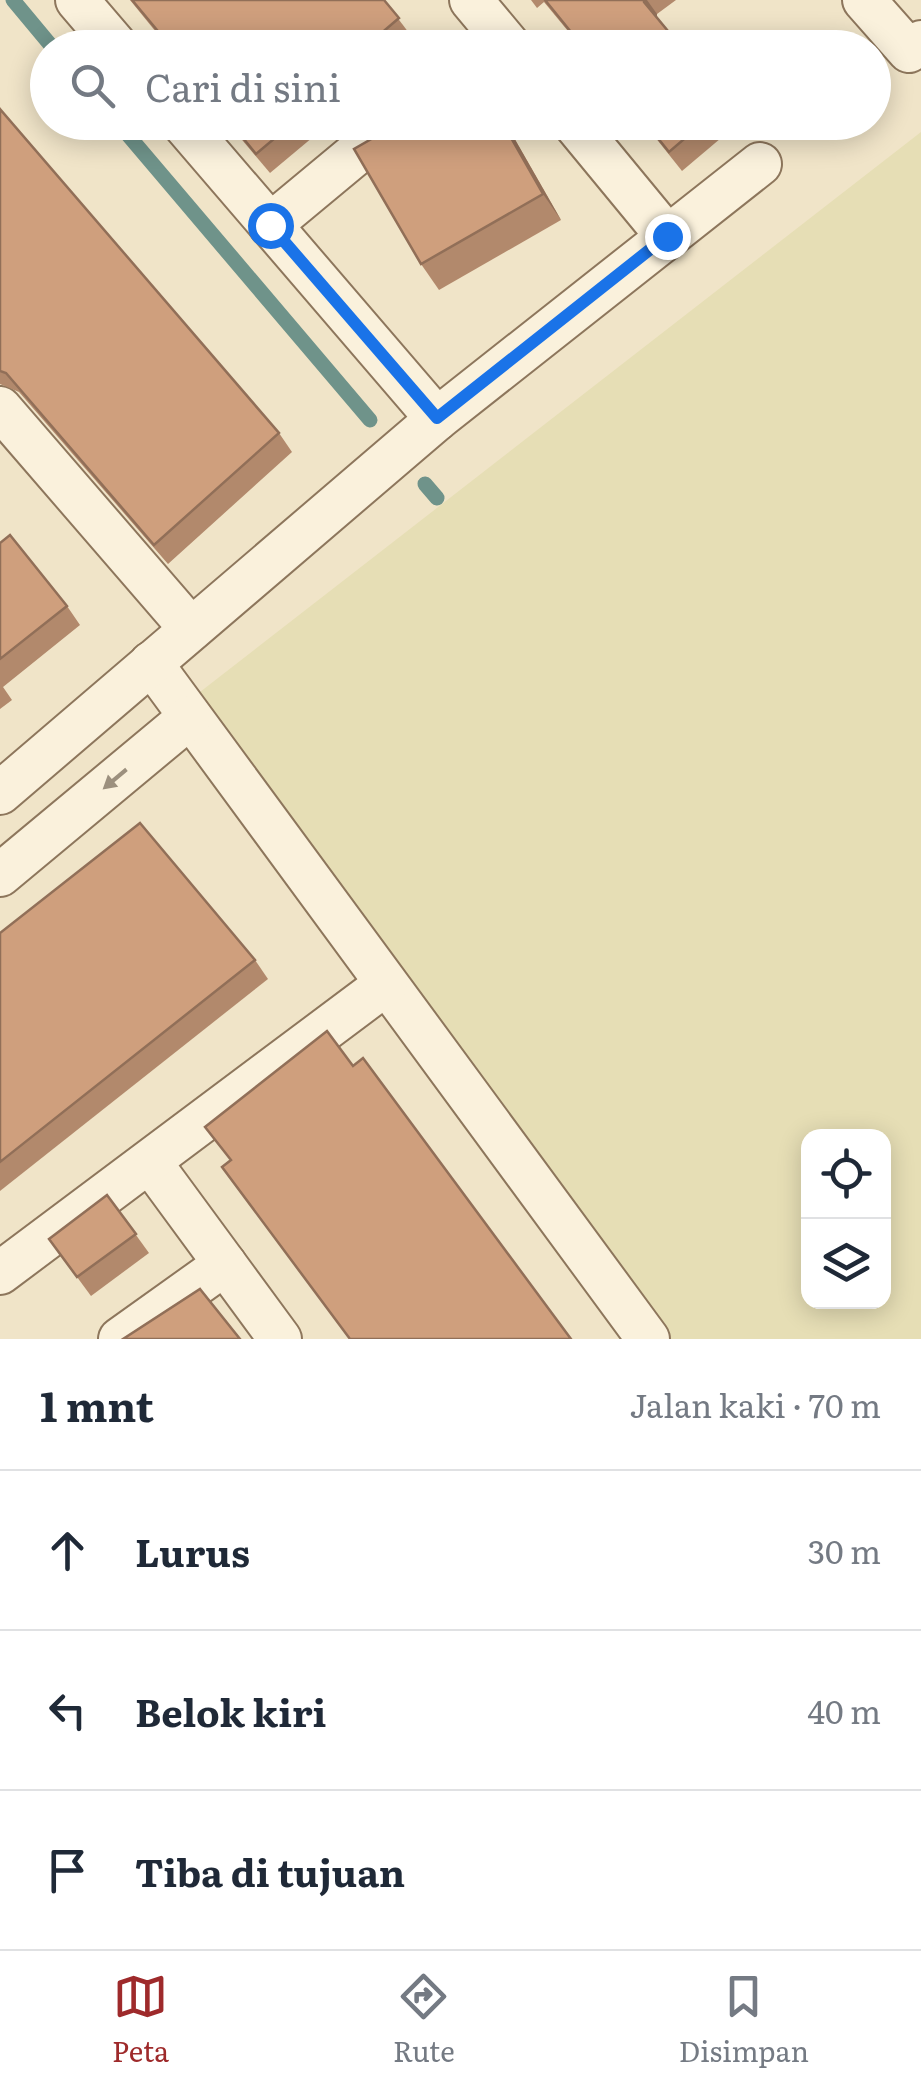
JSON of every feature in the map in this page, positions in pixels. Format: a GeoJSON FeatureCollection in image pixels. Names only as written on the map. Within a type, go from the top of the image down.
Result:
{"type":"FeatureCollection","features":[{"type":"Feature","properties":{"kind":"street"},"geometry":{"type":"LineString","coordinates":[[78,0],[103,30]]}},
{"type":"Feature","properties":{"kind":"street"},"geometry":{"type":"LineString","coordinates":[[471,0],[490,30]]}},
{"type":"Feature","properties":{"kind":"street"},"geometry":{"type":"LineString","coordinates":[[864,0],[890,30]]}},
{"type":"Feature","properties":{"kind":"street"},"geometry":{"type":"LineString","coordinates":[[891,31],[909,51],[921,42]]}},
{"type":"Feature","properties":{"kind":"street"},"geometry":{"type":"LineString","coordinates":[[197,140],[437,418]]}},
{"type":"Feature","properties":{"kind":"street"},"geometry":{"type":"LineString","coordinates":[[270,225],[372,140]]}},
{"type":"Feature","properties":{"kind":"street"},"geometry":{"type":"LineString","coordinates":[[588,140],[667,236]]}},
{"type":"Feature","properties":{"kind":"street"},"geometry":{"type":"LineString","coordinates":[[0,793],[437,418],[760,164]]}},
{"type":"Feature","properties":{"kind":"street"},"geometry":{"type":"LineString","coordinates":[[0,408],[190,629]]}},
{"type":"Feature","properties":{"kind":"street"},"geometry":{"type":"LineString","coordinates":[[151,663],[648,1339]]}},
{"type":"Feature","properties":{"kind":"street"},"geometry":{"type":"LineString","coordinates":[[0,876],[190,716]]}},
{"type":"Feature","properties":{"kind":"street"},"geometry":{"type":"LineString","coordinates":[[0,1273],[386,984]]}},
{"type":"Feature","properties":{"kind":"street"},"geometry":{"type":"LineString","coordinates":[[150,1162],[280,1339]]}},
{"type":"Feature","properties":{"kind":"street"},"geometry":{"type":"LineString","coordinates":[[120,1339],[225,1264]]}},
{"type":"Feature","properties":{"kind":"shaded area"},"geometry":{"type":"Polygon","coordinates":[[[921,132],[921,1339],[663,1339],[200,692],[921,132]]]}},
{"type":"Feature","properties":{"kind":"building"},"geometry":{"type":"Polygon","coordinates":[[[132,0],[384,0],[399,18],[385,30],[157,30],[132,0]]]}},
{"type":"Feature","properties":{"kind":"building"},"geometry":{"type":"Polygon","coordinates":[[[545,0],[644,0],[667,30],[569,30],[545,0]]]}},
{"type":"Feature","properties":{"kind":"building"},"geometry":{"type":"Polygon","coordinates":[[[0,109],[279,433],[154,545],[6,373],[0,371],[0,109]]]}},
{"type":"Feature","properties":{"kind":"building"},"geometry":{"type":"Polygon","coordinates":[[[245,140],[273,140],[256,154],[245,140]]]}},
{"type":"Feature","properties":{"kind":"building"},"geometry":{"type":"Polygon","coordinates":[[[370,140],[512,140],[543,194],[421,264],[354,149],[370,140]]]}},
{"type":"Feature","properties":{"kind":"building"},"geometry":{"type":"Polygon","coordinates":[[[659,140],[683,140],[669,152],[659,140]]]}},
{"type":"Feature","properties":{"kind":"building"},"geometry":{"type":"Polygon","coordinates":[[[10,535],[67,606],[0,659],[0,543],[10,535]]]}},
{"type":"Feature","properties":{"kind":"building"},"geometry":{"type":"Polygon","coordinates":[[[140,823],[255,960],[0,1162],[0,933],[140,823]]]}},
{"type":"Feature","properties":{"kind":"building"},"geometry":{"type":"Polygon","coordinates":[[[327,1031],[353,1066],[363,1058],[571,1339],[350,1339],[222,1167],[231,1160],[205,1127],[327,1031]]]}},
{"type":"Feature","properties":{"kind":"building"},"geometry":{"type":"Polygon","coordinates":[[[107,1195],[136,1234],[77,1277],[49,1239],[107,1195]]]}},
{"type":"Feature","properties":{"kind":"building"},"geometry":{"type":"Polygon","coordinates":[[[200,1289],[240,1339],[123,1339],[200,1289]]]}},
{"type":"Feature","properties":{"kind":"waterway"},"geometry":{"type":"LineString","coordinates":[[13,0],[38,30]]}},
{"type":"Feature","properties":{"kind":"waterway"},"geometry":{"type":"LineString","coordinates":[[132,140],[370,420]]}},
{"type":"Feature","properties":{"kind":"waterway"},"geometry":{"type":"LineString","coordinates":[[425,484],[437,498]]}},
{"type":"Feature","properties":{"kind":"route"},"geometry":{"type":"LineString","coordinates":[[270,225],[437,418],[667,236]]}}]}
